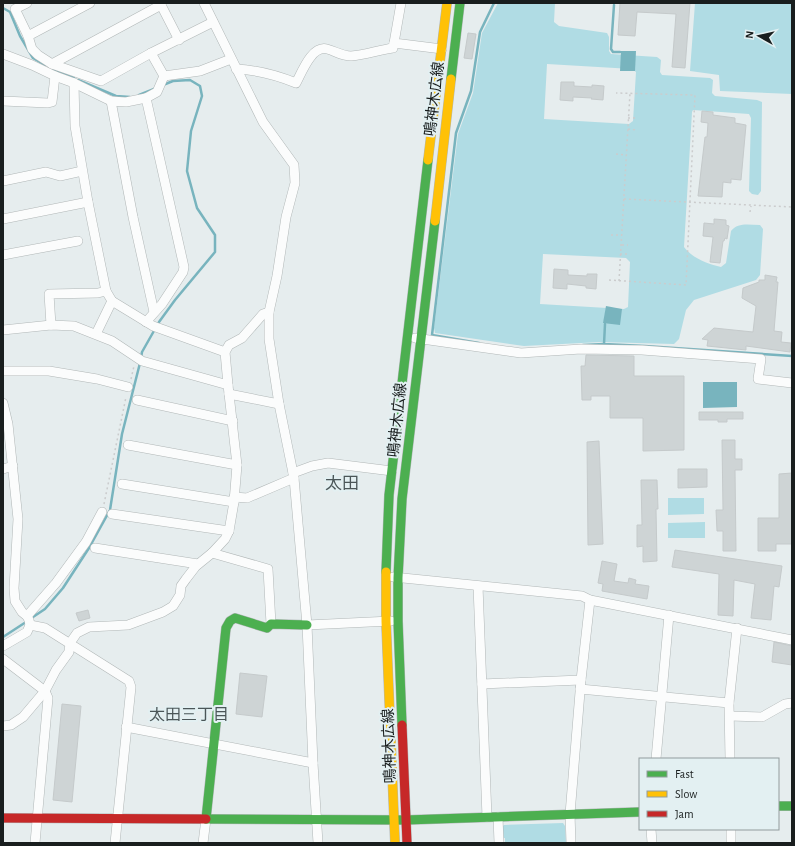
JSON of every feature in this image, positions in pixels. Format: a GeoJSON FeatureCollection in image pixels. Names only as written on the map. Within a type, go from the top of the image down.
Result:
{"type":"FeatureCollection","features":[{"type":"Feature","properties":{"kind":"main road","name":"鳴神木広線"},"geometry":{"type":"LineString","coordinates":[[395,843],[386,621],[389,495],[447,3]]}},
{"type":"Feature","properties":{"kind":"main road","name":"鳴神木広線"},"geometry":{"type":"LineString","coordinates":[[407,843],[398,621],[398,578],[402,499],[460,3]]}},
{"type":"Feature","properties":{"kind":"main road"},"geometry":{"type":"LineString","coordinates":[[206,819],[226,628],[230,621],[234,618],[267,628],[271,624],[307,625]]}},
{"type":"Feature","properties":{"kind":"main road"},"geometry":{"type":"LineString","coordinates":[[779,806],[792,806]]}},
{"type":"Feature","properties":{"kind":"main road"},"geometry":{"type":"LineString","coordinates":[[3,818],[406,820],[639,812]]}},
{"type":"Feature","properties":{"kind":"street"},"geometry":{"type":"LineString","coordinates":[[27,3],[15,10],[28,36],[32,49],[52,64],[101,81],[151,53],[213,22]]}},
{"type":"Feature","properties":{"kind":"street"},"geometry":{"type":"LineString","coordinates":[[28,36],[90,3]]}},
{"type":"Feature","properties":{"kind":"street"},"geometry":{"type":"LineString","coordinates":[[204,3],[263,122],[294,165],[295,183],[286,217],[277,276],[269,312],[269,339],[279,404],[294,475],[307,625],[318,843]]}},
{"type":"Feature","properties":{"kind":"street"},"geometry":{"type":"LineString","coordinates":[[236,69],[257,70],[296,83],[311,56],[320,49],[326,48],[350,56],[393,48],[401,3]]}},
{"type":"Feature","properties":{"kind":"street"},"geometry":{"type":"LineString","coordinates":[[52,64],[161,4],[179,40]]}},
{"type":"Feature","properties":{"kind":"street"},"geometry":{"type":"LineString","coordinates":[[394,43],[442,49]]}},
{"type":"Feature","properties":{"kind":"street"},"geometry":{"type":"LineString","coordinates":[[151,53],[164,76]]}},
{"type":"Feature","properties":{"kind":"street"},"geometry":{"type":"LineString","coordinates":[[3,54],[74,83],[111,101],[126,102],[146,98],[157,92],[164,76]]}},
{"type":"Feature","properties":{"kind":"street"},"geometry":{"type":"LineString","coordinates":[[164,76],[200,71],[232,59]]}},
{"type":"Feature","properties":{"kind":"street"},"geometry":{"type":"LineString","coordinates":[[3,101],[52,102],[55,76]]}},
{"type":"Feature","properties":{"kind":"street"},"geometry":{"type":"LineString","coordinates":[[74,83],[75,126],[82,171],[106,291],[112,301],[153,326],[225,352]]}},
{"type":"Feature","properties":{"kind":"street"},"geometry":{"type":"LineString","coordinates":[[146,98],[184,267],[183,272],[162,304],[146,322]]}},
{"type":"Feature","properties":{"kind":"street"},"geometry":{"type":"LineString","coordinates":[[111,101],[133,217],[154,312]]}},
{"type":"Feature","properties":{"kind":"street"},"geometry":{"type":"LineString","coordinates":[[3,181],[46,172],[60,176],[82,171]]}},
{"type":"Feature","properties":{"kind":"street"},"geometry":{"type":"LineString","coordinates":[[3,218],[88,202]]}},
{"type":"Feature","properties":{"kind":"street"},"geometry":{"type":"LineString","coordinates":[[3,255],[78,241]]}},
{"type":"Feature","properties":{"kind":"street"},"geometry":{"type":"LineString","coordinates":[[51,325],[49,294],[98,293],[106,291]]}},
{"type":"Feature","properties":{"kind":"street"},"geometry":{"type":"LineString","coordinates":[[96,334],[112,301]]}},
{"type":"Feature","properties":{"kind":"street"},"geometry":{"type":"LineString","coordinates":[[3,726],[11,725],[23,718],[45,691],[56,670],[69,652],[70,643],[77,633],[89,628],[128,625],[163,612],[173,606],[180,594],[182,586],[198,564],[222,544],[229,531],[234,500],[237,464],[225,352],[229,345],[242,338],[263,314],[269,312]]}},
{"type":"Feature","properties":{"kind":"street"},"geometry":{"type":"LineString","coordinates":[[3,330],[51,325],[74,326],[112,341],[142,361],[228,384]]}},
{"type":"Feature","properties":{"kind":"street"},"geometry":{"type":"LineString","coordinates":[[408,337],[521,353],[581,349],[642,350],[761,359],[758,379],[792,383]]}},
{"type":"Feature","properties":{"kind":"street"},"geometry":{"type":"LineString","coordinates":[[3,371],[49,371],[128,388]]}},
{"type":"Feature","properties":{"kind":"street"},"geometry":{"type":"LineString","coordinates":[[229,394],[279,404]]}},
{"type":"Feature","properties":{"kind":"street"},"geometry":{"type":"LineString","coordinates":[[137,400],[232,421]]}},
{"type":"Feature","properties":{"kind":"street"},"geometry":{"type":"LineString","coordinates":[[3,404],[8,424],[18,519],[14,588],[15,601],[28,621],[45,628],[70,643],[129,681],[131,686],[115,843]]}},
{"type":"Feature","properties":{"kind":"street"},"geometry":{"type":"LineString","coordinates":[[128,445],[237,464]]}},
{"type":"Feature","properties":{"kind":"street"},"geometry":{"type":"LineString","coordinates":[[122,484],[234,500],[247,498],[312,466],[328,463],[392,472]]}},
{"type":"Feature","properties":{"kind":"street"},"geometry":{"type":"LineString","coordinates":[[3,469],[13,466]]}},
{"type":"Feature","properties":{"kind":"street"},"geometry":{"type":"LineString","coordinates":[[3,646],[27,632],[28,621],[86,542],[102,512]]}},
{"type":"Feature","properties":{"kind":"street"},"geometry":{"type":"LineString","coordinates":[[112,514],[229,531]]}},
{"type":"Feature","properties":{"kind":"street"},"geometry":{"type":"LineString","coordinates":[[95,548],[198,564]]}},
{"type":"Feature","properties":{"kind":"street"},"geometry":{"type":"LineString","coordinates":[[212,552],[268,569],[271,624]]}},
{"type":"Feature","properties":{"kind":"street"},"geometry":{"type":"LineString","coordinates":[[386,577],[582,596],[590,600],[792,640]]}},
{"type":"Feature","properties":{"kind":"street"},"geometry":{"type":"LineString","coordinates":[[478,586],[487,817]]}},
{"type":"Feature","properties":{"kind":"street"},"geometry":{"type":"LineString","coordinates":[[571,843],[570,814],[580,685],[590,600]]}},
{"type":"Feature","properties":{"kind":"street"},"geometry":{"type":"LineString","coordinates":[[656,758],[669,615]]}},
{"type":"Feature","properties":{"kind":"street"},"geometry":{"type":"LineString","coordinates":[[307,625],[398,621]]}},
{"type":"Feature","properties":{"kind":"street"},"geometry":{"type":"LineString","coordinates":[[730,758],[729,703],[737,628]]}},
{"type":"Feature","properties":{"kind":"street"},"geometry":{"type":"LineString","coordinates":[[3,659],[45,691],[48,698],[35,843]]}},
{"type":"Feature","properties":{"kind":"street"},"geometry":{"type":"LineString","coordinates":[[482,684],[580,685],[661,698],[729,703]]}},
{"type":"Feature","properties":{"kind":"street"},"geometry":{"type":"LineString","coordinates":[[730,716],[762,717],[785,704],[792,703]]}},
{"type":"Feature","properties":{"kind":"street"},"geometry":{"type":"LineString","coordinates":[[126,727],[313,763]]}},
{"type":"Feature","properties":{"kind":"street"},"geometry":{"type":"LineString","coordinates":[[498,817],[499,843]]}},
{"type":"Feature","properties":{"kind":"street"},"geometry":{"type":"LineString","coordinates":[[204,843],[206,819]]}},
{"type":"Feature","properties":{"kind":"street"},"geometry":{"type":"LineString","coordinates":[[651,830],[652,843]]}},
{"type":"Feature","properties":{"kind":"street"},"geometry":{"type":"LineString","coordinates":[[731,830],[731,843]]}},
{"type":"Feature","properties":{"kind":"path"},"geometry":{"type":"LineString","coordinates":[[609,280],[686,285],[695,95],[616,93]]}},
{"type":"Feature","properties":{"kind":"path"},"geometry":{"type":"LineString","coordinates":[[619,281],[630,93]]}},
{"type":"Feature","properties":{"kind":"path"},"geometry":{"type":"LineString","coordinates":[[628,118],[638,118]]}},
{"type":"Feature","properties":{"kind":"path"},"geometry":{"type":"LineString","coordinates":[[628,129],[636,130]]}},
{"type":"Feature","properties":{"kind":"path"},"geometry":{"type":"LineString","coordinates":[[616,154],[626,155]]}},
{"type":"Feature","properties":{"kind":"path"},"geometry":{"type":"LineString","coordinates":[[624,199],[792,207]]}},
{"type":"Feature","properties":{"kind":"path"},"geometry":{"type":"LineString","coordinates":[[750,212],[751,205]]}},
{"type":"Feature","properties":{"kind":"path"},"geometry":{"type":"LineString","coordinates":[[611,235],[621,236]]}},
{"type":"Feature","properties":{"kind":"path"},"geometry":{"type":"LineString","coordinates":[[621,245],[628,245]]}},
{"type":"Feature","properties":{"kind":"path"},"geometry":{"type":"LineString","coordinates":[[620,254],[627,254]]}},
{"type":"Feature","properties":{"kind":"path"},"geometry":{"type":"LineString","coordinates":[[102,512],[108,492],[118,431],[137,357]]}},
{"type":"Feature","properties":{"kind":"shaded area"},"geometry":{"type":"Polygon","coordinates":[[[498,3],[555,3],[554,22],[559,26],[607,33],[609,37],[609,51],[611,54],[657,57],[661,60],[660,72],[662,75],[710,78],[713,80],[712,93],[715,96],[757,100],[762,102],[761,191],[758,195],[752,194],[749,191],[751,118],[749,114],[693,110],[684,247],[687,251],[701,260],[721,267],[726,263],[731,231],[740,225],[760,225],[763,229],[760,275],[756,280],[694,300],[686,310],[679,339],[674,344],[600,342],[524,346],[435,333],[434,328],[458,134],[473,93],[482,33],[498,3]],[[547,64],[544,119],[629,124],[633,121],[636,72],[632,69],[547,64]],[[543,254],[540,304],[624,309],[628,307],[630,262],[626,258],[543,254]]]}},
{"type":"Feature","properties":{"kind":"shaded area"},"geometry":{"type":"Polygon","coordinates":[[[695,3],[792,3],[792,94],[720,91],[719,75],[690,71],[695,3]]]}},
{"type":"Feature","properties":{"kind":"shaded area"},"geometry":{"type":"Polygon","coordinates":[[[621,51],[636,51],[635,71],[620,71],[621,51]]]}},
{"type":"Feature","properties":{"kind":"shaded area"},"geometry":{"type":"Polygon","coordinates":[[[606,306],[622,309],[620,325],[603,323],[606,306]]]}},
{"type":"Feature","properties":{"kind":"shaded area"},"geometry":{"type":"Polygon","coordinates":[[[703,382],[737,382],[737,407],[703,408],[703,382]]]}},
{"type":"Feature","properties":{"kind":"shaded area"},"geometry":{"type":"Polygon","coordinates":[[[668,498],[704,498],[704,514],[668,515],[668,498]]]}},
{"type":"Feature","properties":{"kind":"shaded area"},"geometry":{"type":"Polygon","coordinates":[[[705,522],[705,538],[668,538],[668,523],[705,522]]]}},
{"type":"Feature","properties":{"kind":"shaded area"},"geometry":{"type":"Polygon","coordinates":[[[563,823],[565,826],[566,843],[505,843],[505,838],[501,838],[501,828],[504,825],[563,823]]]}},
{"type":"Feature","properties":{"kind":"building"},"geometry":{"type":"Polygon","coordinates":[[[620,3],[690,3],[685,68],[672,67],[676,14],[637,12],[635,36],[618,35],[620,3]]]}},
{"type":"Feature","properties":{"kind":"building"},"geometry":{"type":"Polygon","coordinates":[[[468,33],[476,34],[472,59],[464,58],[468,33]]]}},
{"type":"Feature","properties":{"kind":"building"},"geometry":{"type":"Polygon","coordinates":[[[561,82],[574,82],[574,86],[604,86],[603,100],[573,97],[573,101],[560,100],[561,82]]]}},
{"type":"Feature","properties":{"kind":"building"},"geometry":{"type":"Polygon","coordinates":[[[702,111],[713,112],[713,115],[735,118],[735,123],[746,125],[741,180],[731,179],[731,183],[723,182],[722,197],[698,196],[708,123],[701,122],[702,111]]]}},
{"type":"Feature","properties":{"kind":"building"},"geometry":{"type":"Polygon","coordinates":[[[714,219],[726,220],[726,225],[729,226],[727,239],[725,238],[723,241],[720,263],[710,262],[713,237],[703,236],[704,223],[714,224],[714,219]]]}},
{"type":"Feature","properties":{"kind":"building"},"geometry":{"type":"Polygon","coordinates":[[[554,269],[568,270],[568,275],[587,276],[587,274],[597,274],[596,289],[586,288],[586,286],[567,284],[567,289],[553,288],[554,269]]]}},
{"type":"Feature","properties":{"kind":"building"},"geometry":{"type":"Polygon","coordinates":[[[765,275],[777,277],[776,282],[778,282],[774,331],[782,332],[781,342],[791,343],[790,352],[746,346],[746,350],[707,346],[708,340],[702,339],[714,328],[753,332],[756,306],[742,298],[743,288],[759,282],[759,280],[765,280],[765,275]]]}},
{"type":"Feature","properties":{"kind":"building"},"geometry":{"type":"Polygon","coordinates":[[[586,355],[634,356],[634,376],[684,376],[684,450],[643,451],[643,418],[610,418],[610,396],[591,396],[591,400],[582,400],[581,366],[585,366],[586,355]]]}},
{"type":"Feature","properties":{"kind":"building"},"geometry":{"type":"Polygon","coordinates":[[[699,412],[743,412],[743,419],[727,419],[727,422],[718,422],[718,420],[699,420],[699,412]]]}},
{"type":"Feature","properties":{"kind":"building"},"geometry":{"type":"Polygon","coordinates":[[[722,440],[735,440],[735,459],[742,459],[742,470],[735,470],[736,551],[723,551],[723,531],[717,531],[716,510],[723,510],[722,440]]]}},
{"type":"Feature","properties":{"kind":"building"},"geometry":{"type":"Polygon","coordinates":[[[599,441],[603,544],[588,545],[587,442],[599,441]]]}},
{"type":"Feature","properties":{"kind":"building"},"geometry":{"type":"Polygon","coordinates":[[[678,469],[707,469],[707,487],[678,488],[678,469]]]}},
{"type":"Feature","properties":{"kind":"building"},"geometry":{"type":"Polygon","coordinates":[[[792,473],[792,544],[776,544],[776,551],[758,551],[758,518],[779,518],[779,474],[792,473]]]}},
{"type":"Feature","properties":{"kind":"building"},"geometry":{"type":"Polygon","coordinates":[[[641,480],[657,480],[657,561],[643,562],[643,546],[637,547],[637,525],[642,525],[641,480]]]}},
{"type":"Feature","properties":{"kind":"building"},"geometry":{"type":"Polygon","coordinates":[[[675,550],[782,566],[779,587],[774,586],[771,620],[751,618],[755,584],[734,580],[733,616],[718,615],[719,574],[672,567],[675,550]]]}},
{"type":"Feature","properties":{"kind":"building"},"geometry":{"type":"Polygon","coordinates":[[[602,561],[617,564],[614,581],[628,583],[629,578],[636,580],[635,584],[649,586],[647,599],[602,591],[603,584],[598,583],[602,561]]]}},
{"type":"Feature","properties":{"kind":"building"},"geometry":{"type":"Polygon","coordinates":[[[88,610],[90,618],[79,621],[76,613],[88,610]]]}},
{"type":"Feature","properties":{"kind":"building"},"geometry":{"type":"Polygon","coordinates":[[[774,642],[792,646],[792,665],[772,662],[774,642]]]}},
{"type":"Feature","properties":{"kind":"building"},"geometry":{"type":"Polygon","coordinates":[[[240,673],[267,676],[262,717],[236,714],[240,673]]]}},
{"type":"Feature","properties":{"kind":"building"},"geometry":{"type":"Polygon","coordinates":[[[62,704],[81,706],[72,802],[53,800],[62,704]]]}},
{"type":"Feature","properties":{"kind":"waterway"},"geometry":{"type":"LineString","coordinates":[[479,343],[432,335],[456,133],[471,91],[480,32],[494,3]]}},
{"type":"Feature","properties":{"kind":"waterway"},"geometry":{"type":"LineString","coordinates":[[614,5],[611,49],[613,52],[620,52]]}},
{"type":"Feature","properties":{"kind":"waterway"},"geometry":{"type":"LineString","coordinates":[[3,8],[10,12],[20,36],[33,58],[45,65]]}},
{"type":"Feature","properties":{"kind":"waterway"},"geometry":{"type":"LineString","coordinates":[[53,69],[74,78]]}},
{"type":"Feature","properties":{"kind":"waterway"},"geometry":{"type":"LineString","coordinates":[[78,80],[116,96],[130,97]]}},
{"type":"Feature","properties":{"kind":"waterway"},"geometry":{"type":"LineString","coordinates":[[141,358],[142,352],[159,322],[175,300],[215,252],[215,235],[197,208],[187,171],[191,131],[202,96],[200,86],[190,80],[173,81],[163,85]]}},
{"type":"Feature","properties":{"kind":"waterway"},"geometry":{"type":"LineString","coordinates":[[139,95],[154,89]]}},
{"type":"Feature","properties":{"kind":"waterway"},"geometry":{"type":"LineString","coordinates":[[605,324],[604,344],[792,356]]}},
{"type":"Feature","properties":{"kind":"waterway"},"geometry":{"type":"LineString","coordinates":[[583,345],[604,344]]}},
{"type":"Feature","properties":{"kind":"waterway"},"geometry":{"type":"LineString","coordinates":[[30,619],[45,609],[63,588],[89,548],[110,510],[122,434],[140,363]]}},
{"type":"Feature","properties":{"kind":"waterway"},"geometry":{"type":"LineString","coordinates":[[3,637],[26,622]]}},
{"type":"Feature","properties":{"kind":"traffic: fast"},"geometry":{"type":"LineString","coordinates":[[451,79],[460,3]]}},
{"type":"Feature","properties":{"kind":"traffic: fast"},"geometry":{"type":"LineString","coordinates":[[386,572],[389,495],[428,160]]}},
{"type":"Feature","properties":{"kind":"traffic: fast"},"geometry":{"type":"LineString","coordinates":[[402,725],[398,621],[398,578],[402,499],[435,221]]}},
{"type":"Feature","properties":{"kind":"traffic: fast"},"geometry":{"type":"LineString","coordinates":[[206,819],[226,628],[230,621],[235,618],[267,628],[271,624],[307,625]]}},
{"type":"Feature","properties":{"kind":"traffic: fast"},"geometry":{"type":"LineString","coordinates":[[779,806],[792,806]]}},
{"type":"Feature","properties":{"kind":"traffic: fast"},"geometry":{"type":"LineString","coordinates":[[206,819],[406,820],[639,812]]}},
{"type":"Feature","properties":{"kind":"traffic: slow"},"geometry":{"type":"LineString","coordinates":[[428,160],[447,3]]}},
{"type":"Feature","properties":{"kind":"traffic: slow"},"geometry":{"type":"LineString","coordinates":[[435,221],[451,79]]}},
{"type":"Feature","properties":{"kind":"traffic: slow"},"geometry":{"type":"LineString","coordinates":[[386,572],[386,621],[395,843]]}},
{"type":"Feature","properties":{"kind":"traffic: jam"},"geometry":{"type":"LineString","coordinates":[[402,725],[407,843]]}},
{"type":"Feature","properties":{"kind":"traffic: jam"},"geometry":{"type":"LineString","coordinates":[[3,818],[206,819]]}},
{"type":"Feature","properties":{"kind":"district","name":"太田"},"geometry":{"type":"Point","coordinates":[342,483]}},
{"type":"Feature","properties":{"kind":"district","name":"太田三丁目"},"geometry":{"type":"Point","coordinates":[189,714]}}]}
